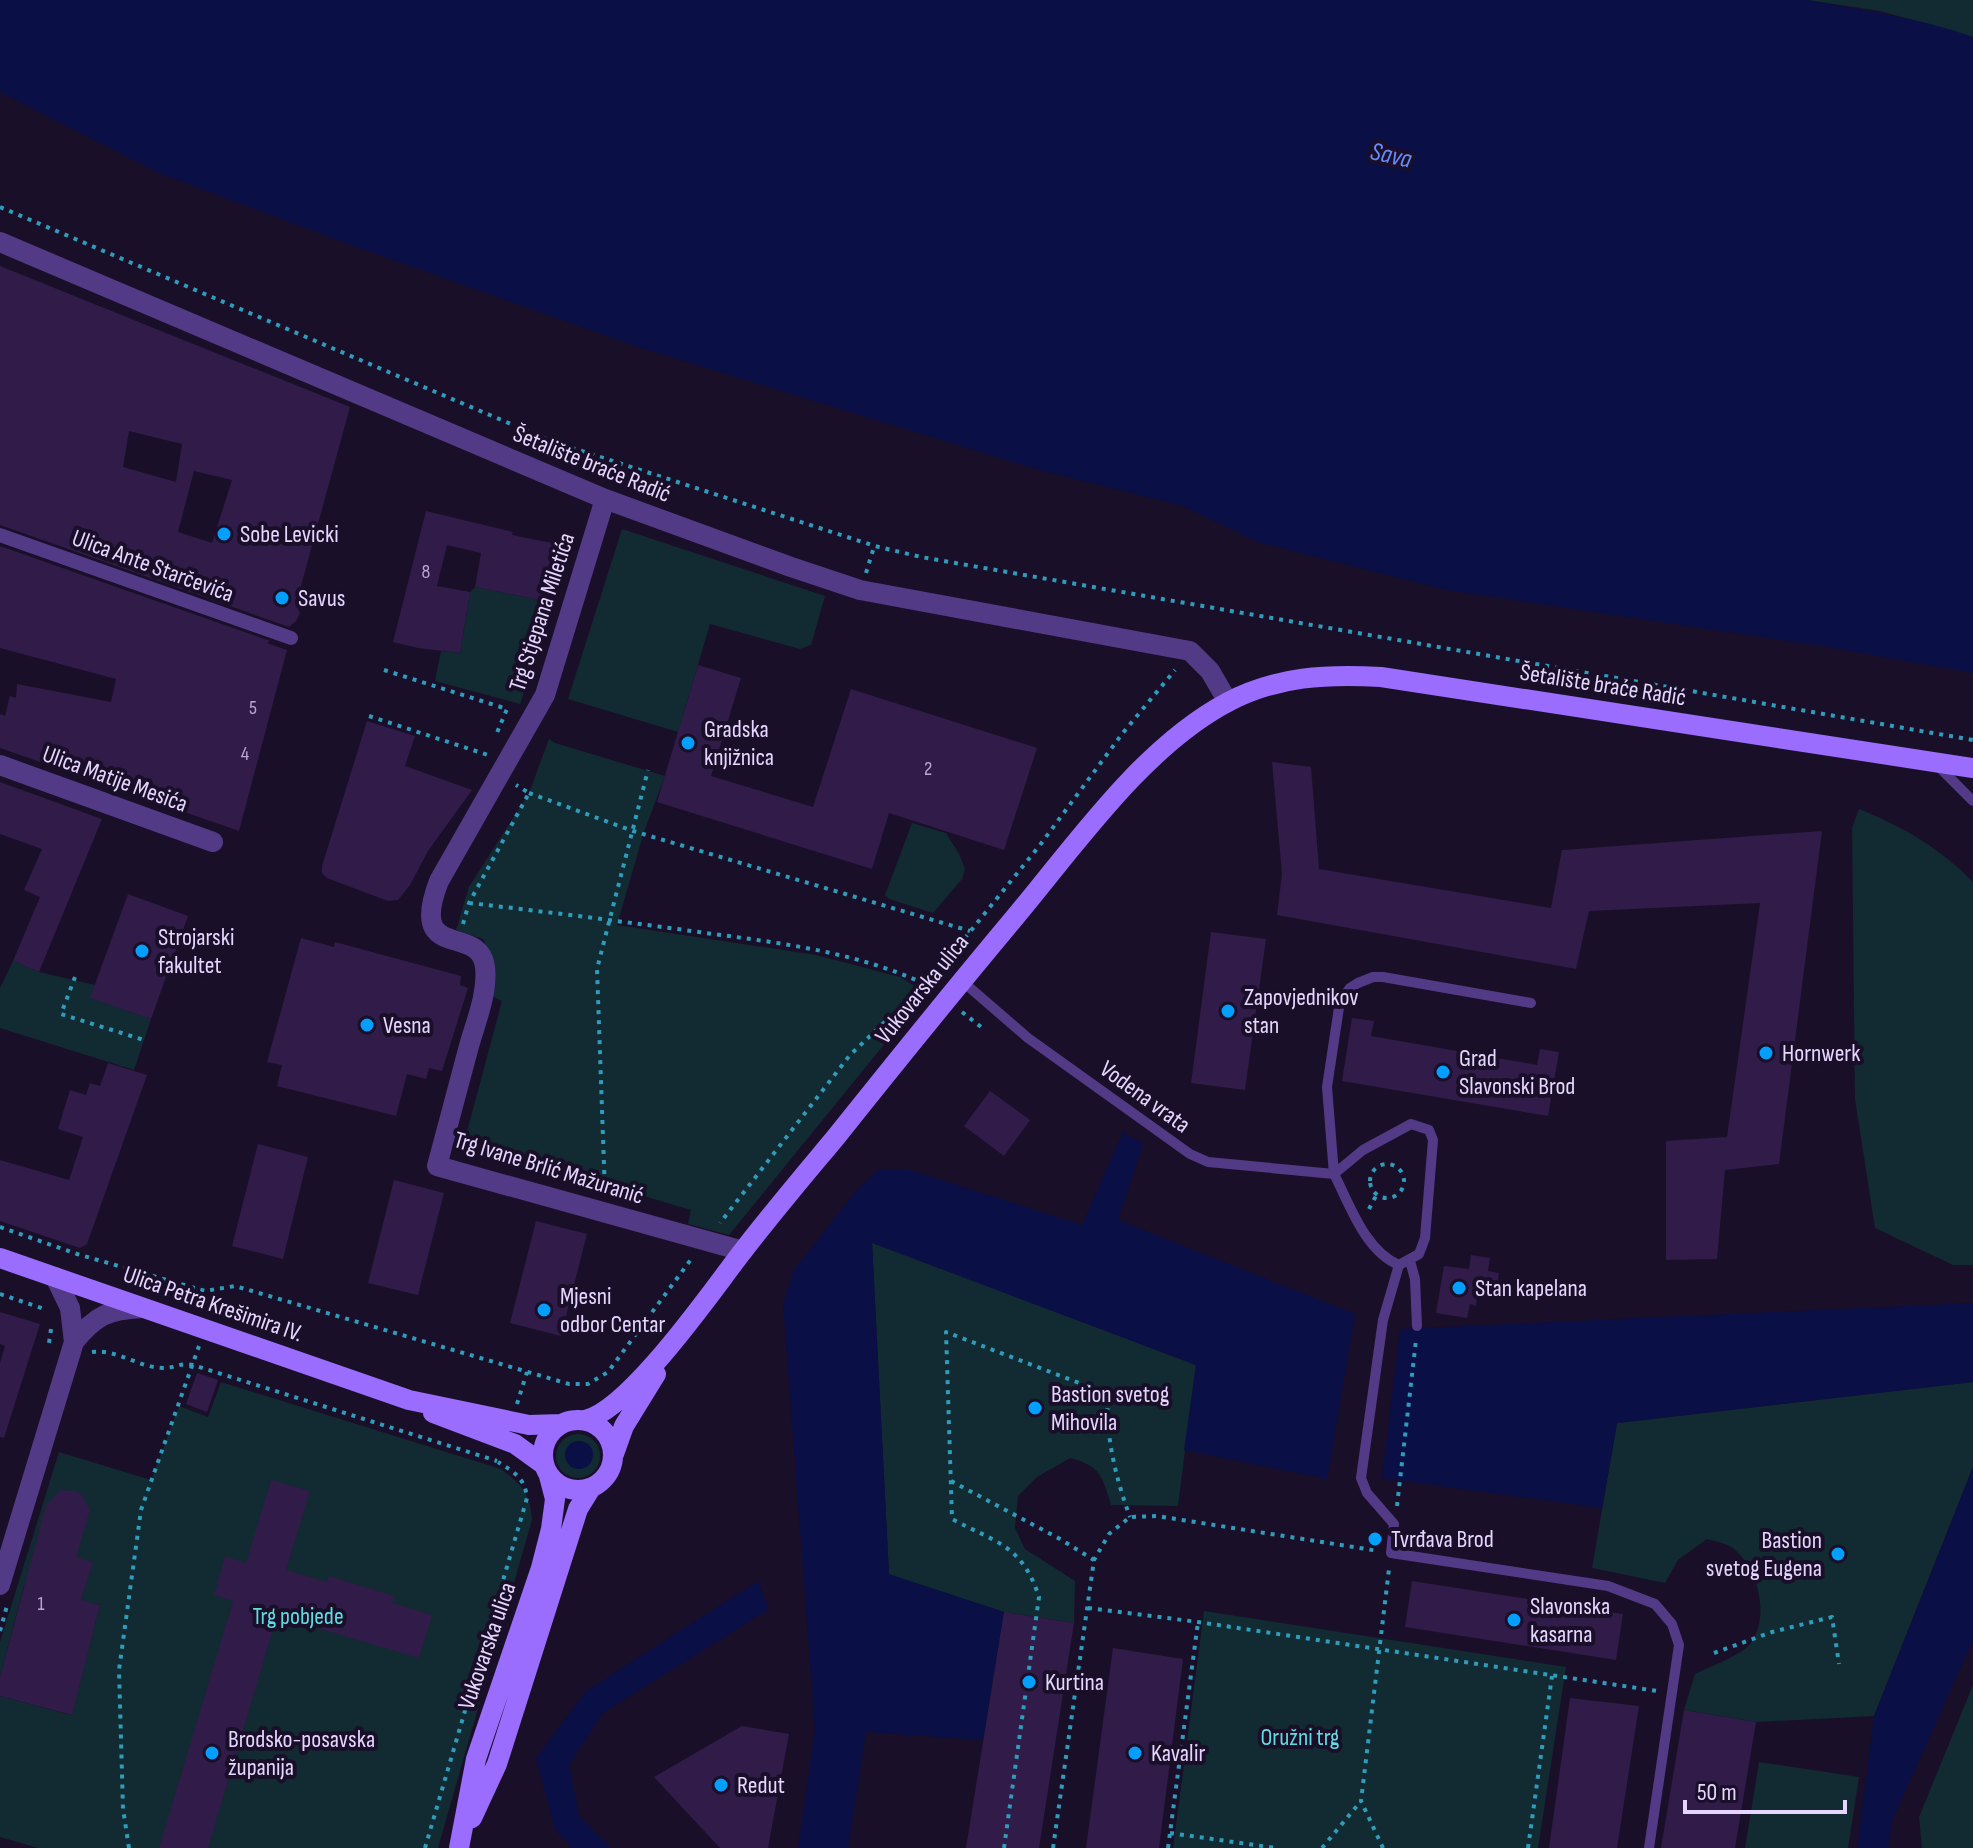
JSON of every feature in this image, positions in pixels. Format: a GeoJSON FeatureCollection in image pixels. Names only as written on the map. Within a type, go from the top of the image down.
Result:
{"type":"FeatureCollection","features":[{"type":"Feature","properties":{"kind":"main road","name":"Šetalište braće Radić"},"geometry":{"type":"LineString","coordinates":[[1228,702],[1298,677],[1381,677],[1973,768]]}},
{"type":"Feature","properties":{"kind":"main road","name":"Vukovarska ulica"},"geometry":{"type":"LineString","coordinates":[[614,1454],[624,1426],[681,1333],[743,1251],[962,981],[1151,760],[1193,725],[1228,702]]}},
{"type":"Feature","properties":{"kind":"main road","name":"Ulica Petra Krešimira IV."},"geometry":{"type":"LineString","coordinates":[[0,1258],[409,1400],[529,1425],[561,1424]]}},
{"type":"Feature","properties":{"kind":"main road","name":"Vukovarska ulica"},"geometry":{"type":"LineString","coordinates":[[585,1420],[600,1416],[615,1403],[681,1333]]}},
{"type":"Feature","properties":{"kind":"main road","name":"Ulica Petra Krešimira IV."},"geometry":{"type":"LineString","coordinates":[[409,1400],[441,1416],[515,1444],[547,1471]]}},
{"type":"Feature","properties":{"kind":"main road"},"geometry":{"type":"LineString","coordinates":[[585,1420],[605,1432],[614,1454],[607,1475],[591,1488],[568,1489],[547,1471],[545,1442],[561,1424],[585,1420]]}},
{"type":"Feature","properties":{"kind":"main road","name":"Vukovarska ulica"},"geometry":{"type":"LineString","coordinates":[[461,1840],[476,1759],[541,1568],[551,1529],[555,1499],[547,1471]]}},
{"type":"Feature","properties":{"kind":"main road","name":"Vukovarska ulica"},"geometry":{"type":"LineString","coordinates":[[461,1840],[497,1764],[578,1509],[591,1488]]}},
{"type":"Feature","properties":{"kind":"street","name":"Šetalište braće Radić"},"geometry":{"type":"LineString","coordinates":[[0,242],[605,499],[704,537],[860,590],[1190,651]]}},
{"type":"Feature","properties":{"kind":"street","name":"Trg Stjepana Miletića"},"geometry":{"type":"LineString","coordinates":[[522,739],[545,695],[605,499]]}},
{"type":"Feature","properties":{"kind":"street","name":"Ulica Ante Starčevića"},"geometry":{"type":"LineString","coordinates":[[0,535],[291,638]]}},
{"type":"Feature","properties":{"kind":"street"},"geometry":{"type":"LineString","coordinates":[[1190,651],[1210,671],[1228,702]]}},
{"type":"Feature","properties":{"kind":"street","name":"Trg Ivane Brlić Mažuranić"},"geometry":{"type":"LineString","coordinates":[[522,739],[439,881],[429,913],[437,933],[476,950],[484,960],[485,972],[480,1006],[437,1166],[743,1251]]}},
{"type":"Feature","properties":{"kind":"street","name":"Ulica Matije Mesića"},"geometry":{"type":"LineString","coordinates":[[0,765],[213,842]]}},
{"type":"Feature","properties":{"kind":"street"},"geometry":{"type":"LineString","coordinates":[[0,1585],[73,1346],[70,1308],[55,1277]]}},
{"type":"Feature","properties":{"kind":"street"},"geometry":{"type":"LineString","coordinates":[[73,1346],[97,1318],[118,1309],[142,1308]]}},
{"type":"Feature","properties":{"kind":"lane"},"geometry":{"type":"LineString","coordinates":[[1932,761],[1973,801]]}},
{"type":"Feature","properties":{"kind":"lane"},"geometry":{"type":"LineString","coordinates":[[1417,1326],[1415,1279],[1404,1263],[1379,1252],[1359,1224],[1334,1174],[1327,1087],[1340,1001],[1350,988],[1373,977],[1383,977],[1531,1003]]}},
{"type":"Feature","properties":{"kind":"lane","name":"Vodena vrata"},"geometry":{"type":"LineString","coordinates":[[962,981],[1028,1038],[1190,1154],[1208,1162],[1334,1174]]}},
{"type":"Feature","properties":{"kind":"lane"},"geometry":{"type":"LineString","coordinates":[[1334,1174],[1363,1150],[1398,1130],[1411,1124],[1429,1130],[1433,1140],[1425,1238],[1419,1254],[1404,1263],[1383,1320],[1361,1478],[1367,1493],[1394,1524],[1391,1553],[1608,1586],[1655,1604],[1672,1624],[1679,1645],[1649,1848]]}},
{"type":"Feature","properties":{"kind":"path"},"geometry":{"type":"LineString","coordinates":[[0,207],[551,441],[875,546],[921,557],[1973,740]]}},
{"type":"Feature","properties":{"kind":"path"},"geometry":{"type":"LineString","coordinates":[[348,364],[349,355]]}},
{"type":"Feature","properties":{"kind":"path"},"geometry":{"type":"LineString","coordinates":[[860,590],[875,546]]}},
{"type":"Feature","properties":{"kind":"path"},"geometry":{"type":"LineString","coordinates":[[712,1234],[850,1055],[925,984],[970,931],[1190,651]]}},
{"type":"Feature","properties":{"kind":"path"},"geometry":{"type":"LineString","coordinates":[[369,716],[488,755]]}},
{"type":"Feature","properties":{"kind":"path"},"geometry":{"type":"LineString","coordinates":[[603,1212],[606,1187],[597,969],[648,770]]}},
{"type":"Feature","properties":{"kind":"path"},"geometry":{"type":"LineString","coordinates":[[529,793],[633,831],[970,931]]}},
{"type":"Feature","properties":{"kind":"path"},"geometry":{"type":"LineString","coordinates":[[469,903],[797,945],[891,968],[936,992]]}},
{"type":"Feature","properties":{"kind":"path"},"geometry":{"type":"LineString","coordinates":[[75,977],[61,1014],[144,1040]]}},
{"type":"Feature","properties":{"kind":"path"},"geometry":{"type":"LineString","coordinates":[[1382,1165],[1396,1167],[1404,1179],[1402,1189],[1391,1198],[1381,1197],[1372,1187],[1372,1174],[1382,1165]]}},
{"type":"Feature","properties":{"kind":"path"},"geometry":{"type":"LineString","coordinates":[[0,1227],[63,1250],[205,1291],[235,1286],[569,1384],[588,1384],[608,1372],[697,1250]]}},
{"type":"Feature","properties":{"kind":"path"},"geometry":{"type":"LineString","coordinates":[[0,1294],[45,1308],[50,1314]]}},
{"type":"Feature","properties":{"kind":"path"},"geometry":{"type":"LineString","coordinates":[[52,1321],[49,1343],[73,1346],[80,1354],[100,1351],[161,1368],[177,1363],[193,1365],[498,1462],[518,1475],[525,1486],[527,1498],[425,1848]]}},
{"type":"Feature","properties":{"kind":"path"},"geometry":{"type":"LineString","coordinates":[[1400,1481],[1417,1326]]}},
{"type":"Feature","properties":{"kind":"path"},"geometry":{"type":"LineString","coordinates":[[129,1848],[123,1809],[119,1670],[141,1510],[204,1329]]}},
{"type":"Feature","properties":{"kind":"path"},"geometry":{"type":"LineString","coordinates":[[1004,1848],[1039,1597],[1033,1577],[1013,1550],[952,1519],[946,1332],[1108,1394],[1107,1410],[1117,1483],[1130,1517]]}},
{"type":"Feature","properties":{"kind":"path"},"geometry":{"type":"LineString","coordinates":[[514,1412],[527,1372]]}},
{"type":"Feature","properties":{"kind":"path"},"geometry":{"type":"LineString","coordinates":[[951,1481],[1094,1560]]}},
{"type":"Feature","properties":{"kind":"path"},"geometry":{"type":"LineString","coordinates":[[1053,1848],[1094,1560],[1109,1534],[1130,1517],[1157,1516],[1391,1553],[1361,1801],[1383,1848]]}},
{"type":"Feature","properties":{"kind":"path"},"geometry":{"type":"LineString","coordinates":[[1088,1608],[1671,1693]]}},
{"type":"Feature","properties":{"kind":"path"},"geometry":{"type":"LineString","coordinates":[[1714,1653],[1772,1632],[1832,1617],[1839,1664]]}},
{"type":"Feature","properties":{"kind":"path"},"geometry":{"type":"LineString","coordinates":[[1168,1848],[1198,1622]]}},
{"type":"Feature","properties":{"kind":"path"},"geometry":{"type":"LineString","coordinates":[[1528,1848],[1552,1675]]}},
{"type":"Feature","properties":{"kind":"path"},"geometry":{"type":"LineString","coordinates":[[1322,1848],[1361,1801]]}},
{"type":"Feature","properties":{"kind":"path"},"geometry":{"type":"LineString","coordinates":[[1170,1833],[1276,1848]]}},
{"type":"Feature","properties":{"kind":"green space"},"geometry":{"type":"Polygon","coordinates":[[[1807,0],[1973,0],[1973,37],[1880,11],[1807,0]]]}},
{"type":"Feature","properties":{"kind":"green space"},"geometry":{"type":"Polygon","coordinates":[[[622,529],[825,596],[811,645],[800,649],[710,624],[678,732],[568,699],[622,529]]]}},
{"type":"Feature","properties":{"kind":"green space"},"geometry":{"type":"Polygon","coordinates":[[[475,587],[555,603],[520,704],[435,681],[441,651],[460,653],[470,592],[475,587]]]}},
{"type":"Feature","properties":{"kind":"green space"},"geometry":{"type":"Polygon","coordinates":[[[549,739],[665,776],[644,832],[617,925],[816,955],[900,977],[926,993],[729,1235],[688,1224],[691,1210],[464,1143],[502,1001],[490,995],[488,951],[483,939],[456,930],[469,887],[529,793],[549,739]]]}},
{"type":"Feature","properties":{"kind":"green space"},"geometry":{"type":"Polygon","coordinates":[[[1859,809],[1920,840],[1948,859],[1973,882],[1973,1265],[1953,1265],[1875,1228],[1855,1099],[1852,828],[1859,809]]]}},
{"type":"Feature","properties":{"kind":"green space"},"geometry":{"type":"Polygon","coordinates":[[[912,823],[946,833],[965,869],[962,879],[933,913],[885,895],[912,823]]]}},
{"type":"Feature","properties":{"kind":"green space"},"geometry":{"type":"Polygon","coordinates":[[[13,961],[39,972],[95,985],[91,998],[151,1019],[134,1070],[0,1028],[0,988],[13,961]]]}},
{"type":"Feature","properties":{"kind":"green space","name":"Bastion svetog Mihovila"},"geometry":{"type":"Polygon","coordinates":[[[872,1242],[1196,1365],[1178,1506],[1111,1505],[1105,1486],[1094,1468],[1070,1458],[1037,1477],[1018,1496],[1015,1528],[1025,1549],[1075,1581],[1074,1623],[1004,1612],[889,1575],[872,1242]]]}},
{"type":"Feature","properties":{"kind":"green space","name":"Trg pobjede"},"geometry":{"type":"Polygon","coordinates":[[[221,1382],[501,1469],[520,1485],[527,1496],[532,1520],[438,1848],[38,1848],[0,1837],[0,1696],[71,1715],[100,1605],[24,1586],[0,1677],[0,1642],[59,1452],[151,1480],[179,1406],[208,1417],[221,1382]]]}},
{"type":"Feature","properties":{"kind":"green space","name":"Bastion svetog Eugena"},"geometry":{"type":"Polygon","coordinates":[[[1973,1382],[1973,1467],[1874,1716],[1756,1722],[1684,1710],[1695,1674],[1740,1652],[1754,1638],[1761,1610],[1759,1595],[1749,1567],[1741,1556],[1729,1546],[1707,1539],[1678,1560],[1665,1583],[1592,1568],[1617,1423],[1973,1382]]]}},
{"type":"Feature","properties":{"kind":"green space"},"geometry":{"type":"Polygon","coordinates":[[[578,1434],[594,1440],[600,1456],[594,1472],[578,1478],[562,1472],[556,1456],[562,1440],[578,1434]]]}},
{"type":"Feature","properties":{"kind":"green space","name":"Oružni trg"},"geometry":{"type":"Polygon","coordinates":[[[1204,1611],[1566,1667],[1538,1848],[1173,1848],[1204,1611]]]}},
{"type":"Feature","properties":{"kind":"green space"},"geometry":{"type":"Polygon","coordinates":[[[1973,1685],[1973,1848],[1922,1848],[1919,1817],[1973,1685]]]}},
{"type":"Feature","properties":{"kind":"green space"},"geometry":{"type":"Polygon","coordinates":[[[1759,1762],[1859,1777],[1848,1848],[1745,1848],[1759,1762]]]}},
{"type":"Feature","properties":{"kind":"water","name":"Sava"},"geometry":{"type":"Polygon","coordinates":[[[0,0],[1807,0],[1953,30],[1973,37],[1973,673],[1828,647],[1447,590],[1258,542],[1180,505],[1036,469],[635,346],[159,173],[0,92],[0,0]]]}},
{"type":"Feature","properties":{"kind":"water"},"geometry":{"type":"Polygon","coordinates":[[[1123,1132],[1143,1144],[1118,1220],[1355,1314],[1327,1479],[1184,1450],[1196,1365],[872,1243],[889,1574],[1004,1612],[983,1740],[866,1732],[848,1848],[798,1848],[815,1730],[783,1304],[794,1270],[856,1191],[879,1169],[910,1170],[1082,1225],[1123,1132]]]}},
{"type":"Feature","properties":{"kind":"water"},"geometry":{"type":"Polygon","coordinates":[[[1973,1303],[1973,1382],[1617,1423],[1602,1508],[1382,1478],[1400,1329],[1973,1303]]]}},
{"type":"Feature","properties":{"kind":"water"},"geometry":{"type":"Polygon","coordinates":[[[579,1441],[589,1445],[593,1455],[589,1465],[579,1469],[569,1465],[565,1455],[569,1445],[579,1441]]]}},
{"type":"Feature","properties":{"kind":"water"},"geometry":{"type":"Polygon","coordinates":[[[1973,1467],[1973,1640],[1892,1821],[1888,1848],[1857,1848],[1874,1716],[1973,1467]]]}},
{"type":"Feature","properties":{"kind":"water"},"geometry":{"type":"Polygon","coordinates":[[[758,1581],[769,1609],[603,1713],[569,1765],[579,1816],[611,1848],[572,1848],[555,1830],[536,1758],[586,1691],[758,1581]]]}},
{"type":"Feature","properties":{"kind":"building"},"geometry":{"type":"Polygon","coordinates":[[[0,266],[350,407],[296,604],[300,613],[289,627],[0,525],[0,266]],[[129,431],[123,467],[176,482],[182,444],[129,431]],[[194,471],[178,532],[212,543],[232,480],[194,471]]]}},
{"type":"Feature","properties":{"kind":"building"},"geometry":{"type":"Polygon","coordinates":[[[426,511],[513,532],[512,535],[567,546],[555,603],[475,587],[481,553],[447,545],[437,586],[470,592],[460,653],[393,642],[426,511]]]}},
{"type":"Feature","properties":{"kind":"building"},"geometry":{"type":"Polygon","coordinates":[[[0,546],[270,641],[267,643],[287,650],[239,831],[0,748],[0,714],[5,716],[10,696],[16,698],[17,684],[111,702],[116,679],[0,648],[0,546]]]}},
{"type":"Feature","properties":{"kind":"building"},"geometry":{"type":"Polygon","coordinates":[[[698,665],[741,678],[711,776],[813,807],[851,689],[1037,748],[1004,850],[889,813],[872,869],[657,802],[698,665]]]}},
{"type":"Feature","properties":{"kind":"building"},"geometry":{"type":"Polygon","coordinates":[[[367,721],[415,736],[405,766],[472,790],[428,851],[410,885],[398,900],[388,901],[327,878],[322,873],[367,721]]]}},
{"type":"Feature","properties":{"kind":"building","name":"Hornwerk"},"geometry":{"type":"Polygon","coordinates":[[[1272,762],[1311,767],[1319,869],[1551,908],[1562,850],[1822,831],[1779,1164],[1725,1170],[1717,1259],[1666,1260],[1666,1141],[1727,1137],[1760,903],[1589,911],[1576,969],[1277,915],[1282,874],[1272,762]]]}},
{"type":"Feature","properties":{"kind":"building"},"geometry":{"type":"Polygon","coordinates":[[[0,782],[102,819],[39,972],[13,961],[40,897],[24,890],[42,849],[0,834],[0,782]]]}},
{"type":"Feature","properties":{"kind":"building","name":"Strojarski fakultet"},"geometry":{"type":"Polygon","coordinates":[[[128,894],[188,916],[151,1019],[90,998],[128,894]]]}},
{"type":"Feature","properties":{"kind":"building","name":"Zapovjednikov stan"},"geometry":{"type":"Polygon","coordinates":[[[1211,932],[1266,939],[1245,1090],[1191,1083],[1211,932]]]}},
{"type":"Feature","properties":{"kind":"building","name":"Vesna"},"geometry":{"type":"Polygon","coordinates":[[[301,938],[334,947],[335,942],[461,976],[460,985],[468,988],[442,1071],[429,1068],[426,1079],[407,1074],[396,1116],[277,1086],[282,1065],[267,1062],[301,938]]]}},
{"type":"Feature","properties":{"kind":"building"},"geometry":{"type":"Polygon","coordinates":[[[1352,1018],[1374,1021],[1371,1036],[1537,1065],[1540,1049],[1559,1052],[1548,1116],[1342,1081],[1352,1018]]]}},
{"type":"Feature","properties":{"kind":"building"},"geometry":{"type":"Polygon","coordinates":[[[108,1063],[147,1075],[87,1244],[80,1248],[0,1221],[0,1160],[69,1180],[83,1137],[58,1129],[70,1090],[86,1095],[90,1083],[100,1086],[108,1063]]]}},
{"type":"Feature","properties":{"kind":"building"},"geometry":{"type":"Polygon","coordinates":[[[990,1091],[1030,1120],[1004,1156],[964,1126],[990,1091]]]}},
{"type":"Feature","properties":{"kind":"building"},"geometry":{"type":"Polygon","coordinates":[[[258,1144],[308,1157],[283,1259],[232,1246],[258,1144]]]}},
{"type":"Feature","properties":{"kind":"building"},"geometry":{"type":"Polygon","coordinates":[[[394,1180],[444,1193],[418,1295],[368,1283],[394,1180]]]}},
{"type":"Feature","properties":{"kind":"building"},"geometry":{"type":"Polygon","coordinates":[[[536,1221],[587,1234],[561,1336],[510,1323],[536,1221]]]}},
{"type":"Feature","properties":{"kind":"building","name":"Stan kapelana"},"geometry":{"type":"Polygon","coordinates":[[[1471,1255],[1490,1258],[1488,1271],[1499,1273],[1497,1289],[1478,1286],[1476,1306],[1470,1304],[1467,1318],[1436,1313],[1444,1266],[1469,1269],[1471,1255]]]}},
{"type":"Feature","properties":{"kind":"building"},"geometry":{"type":"Polygon","coordinates":[[[0,1312],[40,1324],[4,1438],[0,1437],[0,1363],[5,1346],[0,1344],[0,1312]]]}},
{"type":"Feature","properties":{"kind":"building"},"geometry":{"type":"Polygon","coordinates":[[[197,1373],[218,1380],[207,1412],[186,1404],[197,1373]]]}},
{"type":"Feature","properties":{"kind":"building","name":"Brodsko-posavska županija"},"geometry":{"type":"Polygon","coordinates":[[[271,1480],[310,1491],[286,1570],[327,1582],[329,1576],[394,1596],[392,1603],[432,1615],[419,1658],[277,1616],[208,1848],[159,1848],[233,1601],[214,1595],[225,1556],[246,1563],[271,1480]]]}},
{"type":"Feature","properties":{"kind":"building"},"geometry":{"type":"Polygon","coordinates":[[[61,1490],[76,1491],[82,1495],[90,1510],[76,1557],[93,1562],[81,1600],[100,1605],[72,1715],[0,1696],[0,1677],[46,1505],[61,1490]]]}},
{"type":"Feature","properties":{"kind":"building","name":"Slavonska kasarna"},"geometry":{"type":"Polygon","coordinates":[[[1412,1581],[1623,1614],[1616,1660],[1405,1627],[1412,1581]]]}},
{"type":"Feature","properties":{"kind":"building","name":"Kurtina"},"geometry":{"type":"Polygon","coordinates":[[[1004,1612],[1074,1623],[1039,1848],[966,1848],[1004,1612]]]}},
{"type":"Feature","properties":{"kind":"building","name":"Kavalir"},"geometry":{"type":"Polygon","coordinates":[[[1113,1648],[1183,1659],[1159,1848],[1086,1848],[1113,1648]]]}},
{"type":"Feature","properties":{"kind":"building"},"geometry":{"type":"Polygon","coordinates":[[[1570,1698],[1639,1706],[1617,1848],[1549,1848],[1570,1698]]]}},
{"type":"Feature","properties":{"kind":"building"},"geometry":{"type":"Polygon","coordinates":[[[1684,1710],[1756,1722],[1735,1848],[1661,1848],[1684,1710]]]}},
{"type":"Feature","properties":{"kind":"building","name":"Redut"},"geometry":{"type":"Polygon","coordinates":[[[742,1726],[789,1734],[768,1848],[720,1848],[654,1777],[742,1726]]]}},
{"type":"Feature","properties":{"kind":"place","name":"Sobe Levicki"},"geometry":{"type":"Point","coordinates":[224,534]}},
{"type":"Feature","properties":{"kind":"place","name":"Savus"},"geometry":{"type":"Point","coordinates":[282,598]}},
{"type":"Feature","properties":{"kind":"place","name":"Gradska knjižnica"},"geometry":{"type":"Point","coordinates":[688,743]}},
{"type":"Feature","properties":{"kind":"place","name":"Strojarski fakultet"},"geometry":{"type":"Point","coordinates":[142,951]}},
{"type":"Feature","properties":{"kind":"place","name":"Zapovjednikov stan"},"geometry":{"type":"Point","coordinates":[1228,1011]}},
{"type":"Feature","properties":{"kind":"place","name":"Vesna"},"geometry":{"type":"Point","coordinates":[367,1025]}},
{"type":"Feature","properties":{"kind":"place","name":"Hornwerk"},"geometry":{"type":"Point","coordinates":[1766,1053]}},
{"type":"Feature","properties":{"kind":"place","name":"Grad Slavonski Brod"},"geometry":{"type":"Point","coordinates":[1443,1072]}},
{"type":"Feature","properties":{"kind":"place","name":"Stan kapelana"},"geometry":{"type":"Point","coordinates":[1459,1288]}},
{"type":"Feature","properties":{"kind":"place","name":"Mjesni odbor Centar"},"geometry":{"type":"Point","coordinates":[544,1310]}},
{"type":"Feature","properties":{"kind":"place","name":"Bastion svetog Mihovila"},"geometry":{"type":"Point","coordinates":[1035,1408]}},
{"type":"Feature","properties":{"kind":"place","name":"Tvrđava Brod"},"geometry":{"type":"Point","coordinates":[1375,1539]}},
{"type":"Feature","properties":{"kind":"place","name":"Bastion svetog Eugena"},"geometry":{"type":"Point","coordinates":[1838,1554]}},
{"type":"Feature","properties":{"kind":"place","name":"Slavonska kasarna"},"geometry":{"type":"Point","coordinates":[1514,1620]}},
{"type":"Feature","properties":{"kind":"place","name":"Kurtina"},"geometry":{"type":"Point","coordinates":[1029,1682]}},
{"type":"Feature","properties":{"kind":"place","name":"Brodsko-posavska županija"},"geometry":{"type":"Point","coordinates":[212,1753]}},
{"type":"Feature","properties":{"kind":"place","name":"Kavalir"},"geometry":{"type":"Point","coordinates":[1135,1753]}},
{"type":"Feature","properties":{"kind":"place","name":"Redut"},"geometry":{"type":"Point","coordinates":[721,1785]}}]}
